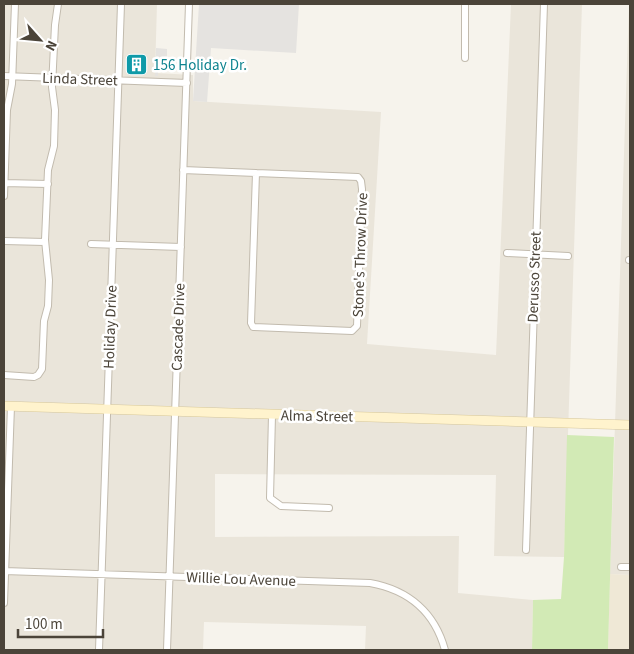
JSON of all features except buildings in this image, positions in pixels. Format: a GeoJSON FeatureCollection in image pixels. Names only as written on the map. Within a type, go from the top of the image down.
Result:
{"type":"FeatureCollection","features":[{"type":"Feature","properties":{"kind":"street"},"geometry":{"type":"LineString","coordinates":[[4,196],[7,110],[13,76],[15,4]]}},
{"type":"Feature","properties":{"kind":"street"},"geometry":{"type":"LineString","coordinates":[[4,375],[34,377],[42,370],[44,321],[50,280],[45,242],[48,170],[54,146],[55,110],[52,78],[58,4]]}},
{"type":"Feature","properties":{"kind":"street","name":"Holiday Drive"},"geometry":{"type":"LineString","coordinates":[[99,650],[122,4]]}},
{"type":"Feature","properties":{"kind":"street","name":"Cascade Drive"},"geometry":{"type":"LineString","coordinates":[[167,650],[189,4]]}},
{"type":"Feature","properties":{"kind":"street"},"geometry":{"type":"LineString","coordinates":[[465,4],[465,58]]}},
{"type":"Feature","properties":{"kind":"street","name":"Derusso Street"},"geometry":{"type":"LineString","coordinates":[[526,550],[544,4]]}},
{"type":"Feature","properties":{"kind":"street","name":"Linda Street"},"geometry":{"type":"LineString","coordinates":[[4,76],[186,83]]}},
{"type":"Feature","properties":{"kind":"street","name":"Stone's Throw Drive"},"geometry":{"type":"LineString","coordinates":[[184,170],[358,177],[361,180],[362,199],[358,326],[352,331],[253,327],[256,173]]}},
{"type":"Feature","properties":{"kind":"street"},"geometry":{"type":"LineString","coordinates":[[4,183],[48,184]]}},
{"type":"Feature","properties":{"kind":"street"},"geometry":{"type":"LineString","coordinates":[[4,241],[45,242]]}},
{"type":"Feature","properties":{"kind":"street"},"geometry":{"type":"LineString","coordinates":[[91,244],[181,247]]}},
{"type":"Feature","properties":{"kind":"street"},"geometry":{"type":"LineString","coordinates":[[507,253],[568,256]]}},
{"type":"Feature","properties":{"kind":"street"},"geometry":{"type":"LineString","coordinates":[[4,603],[7,406]]}},
{"type":"Feature","properties":{"kind":"street","name":"Alma Street"},"geometry":{"type":"LineString","coordinates":[[7,406],[630,425]]}},
{"type":"Feature","properties":{"kind":"street"},"geometry":{"type":"LineString","coordinates":[[272,415],[270,498],[281,506],[329,508]]}},
{"type":"Feature","properties":{"kind":"street"},"geometry":{"type":"LineString","coordinates":[[621,567],[630,567]]}},
{"type":"Feature","properties":{"kind":"street","name":"Willie Lou Avenue"},"geometry":{"type":"LineString","coordinates":[[4,571],[382,585],[404,594],[420,606],[437,628],[445,650]]}},
{"type":"Feature","properties":{"kind":"shaded area"},"geometry":{"type":"Polygon","coordinates":[[[4,4],[157,4],[155,73],[193,75],[193,101],[381,112],[367,344],[496,355],[511,4],[582,4],[564,557],[494,556],[496,475],[215,474],[215,537],[459,536],[458,593],[533,600],[532,650],[365,650],[366,626],[204,622],[203,650],[4,650],[4,4]]]}},
{"type":"Feature","properties":{"kind":"shaded area"},"geometry":{"type":"Polygon","coordinates":[[[199,4],[299,4],[296,53],[211,48],[207,102],[193,101],[199,4]]]}},
{"type":"Feature","properties":{"kind":"shaded area"},"geometry":{"type":"Polygon","coordinates":[[[630,4],[630,575],[610,574],[630,4]]]}},
{"type":"Feature","properties":{"kind":"shaded area"},"geometry":{"type":"Polygon","coordinates":[[[156,48],[167,49],[167,63],[158,63],[158,76],[155,76],[156,48]]]}},
{"type":"Feature","properties":{"kind":"shaded area"},"geometry":{"type":"Polygon","coordinates":[[[610,574],[630,575],[630,650],[608,650],[610,574]]]}},
{"type":"Feature","properties":{"kind":"green space"},"geometry":{"type":"Polygon","coordinates":[[[567,435],[614,437],[608,650],[532,650],[533,600],[561,599],[567,435]]]}},
{"type":"Feature","properties":{"kind":"place","name":"156 Holiday Dr."},"geometry":{"type":"Point","coordinates":[137,65]}}]}
